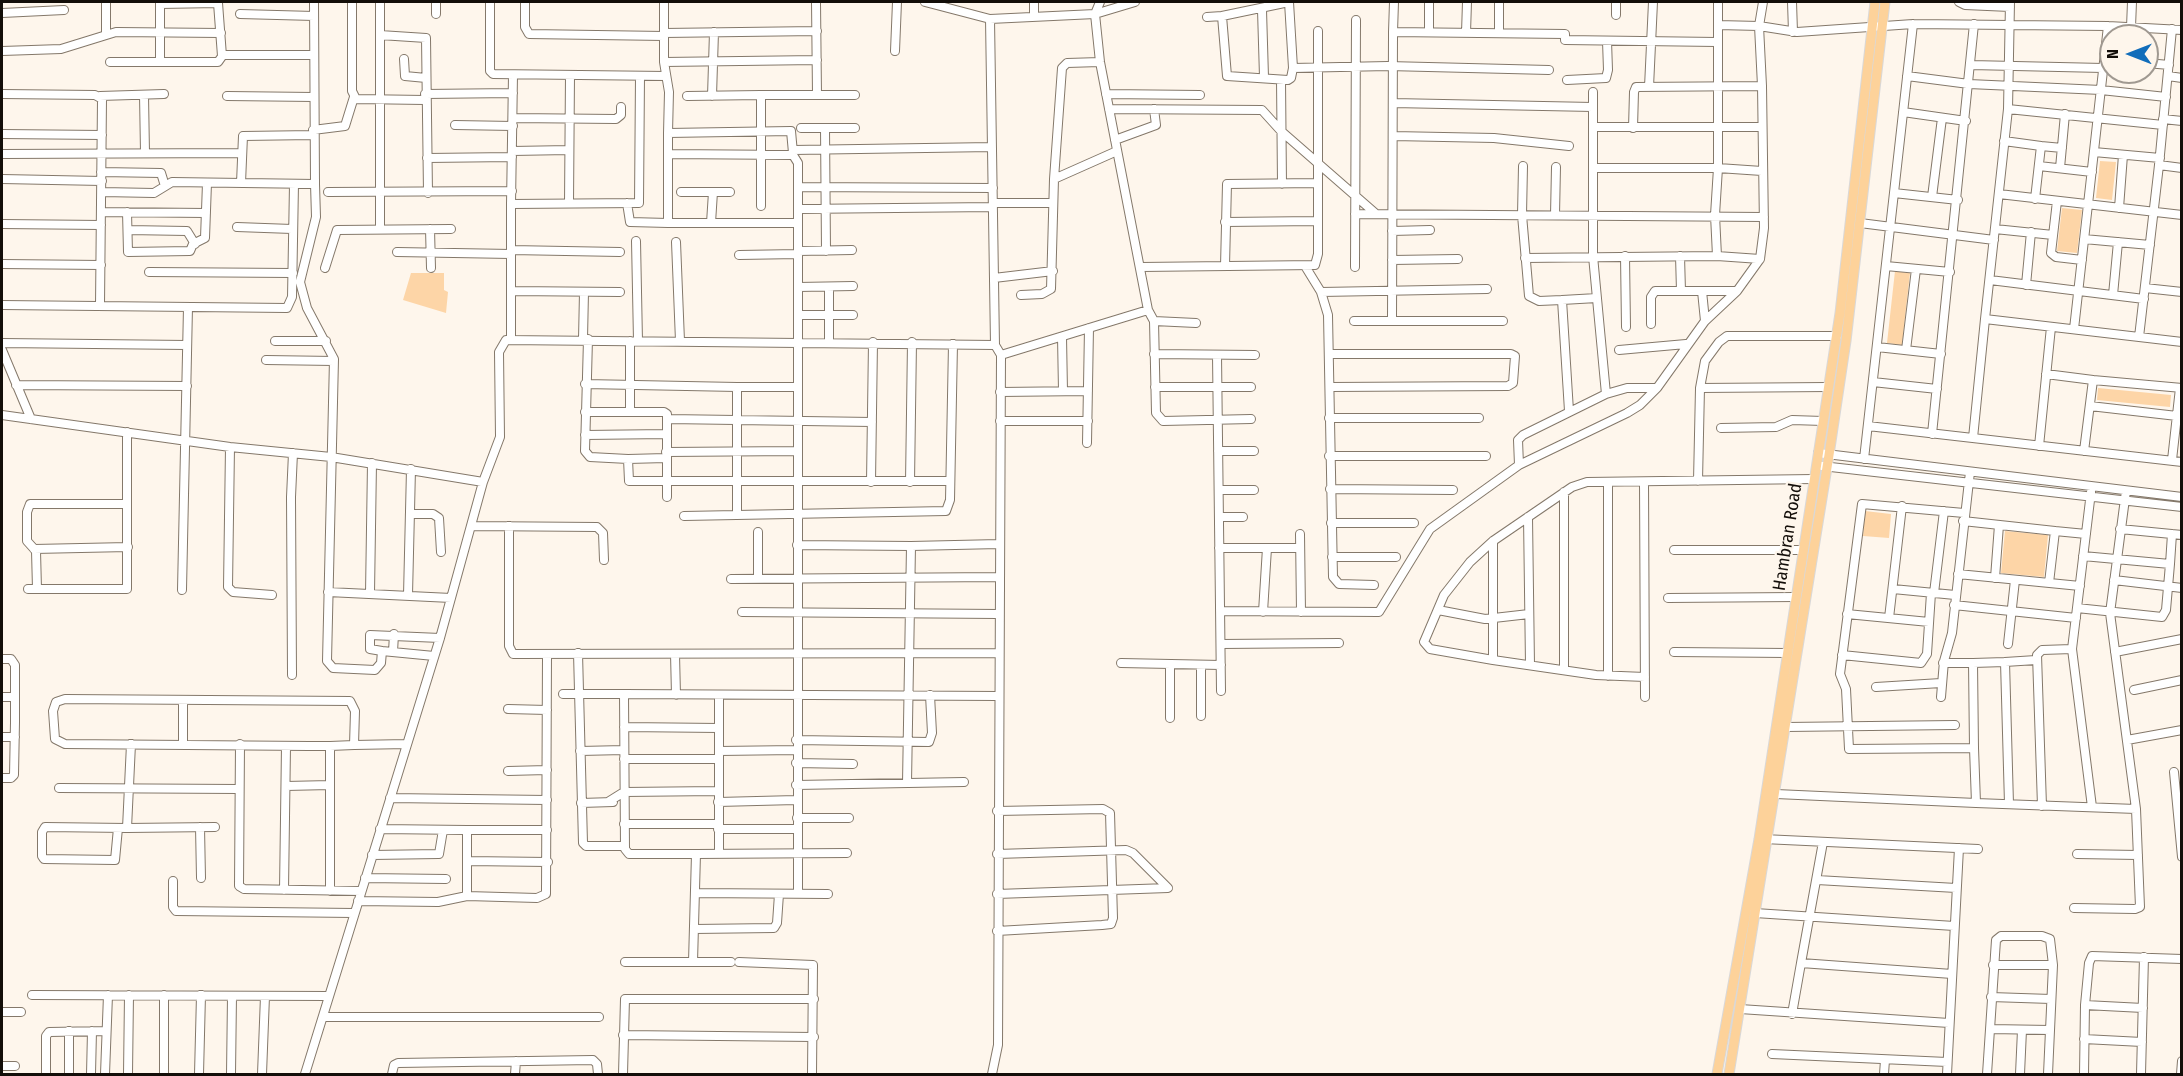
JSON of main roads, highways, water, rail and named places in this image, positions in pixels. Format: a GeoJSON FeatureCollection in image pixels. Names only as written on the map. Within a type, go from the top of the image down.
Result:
{"type":"FeatureCollection","features":[{"type":"Feature","properties":{"kind":"main road","name":"Hambran Road"},"geometry":{"type":"LineString","coordinates":[[1729,1074],[1755,913],[1778,747],[1785,728],[1829,455],[1860,223],[1877,24],[1875,2]]}},
{"type":"Feature","properties":{"kind":"main road","name":"Hambran Road"},"geometry":{"type":"LineString","coordinates":[[1717,1074],[1764,839],[1776,794],[1787,653],[1837,336],[1877,24],[1884,2]]}}]}
